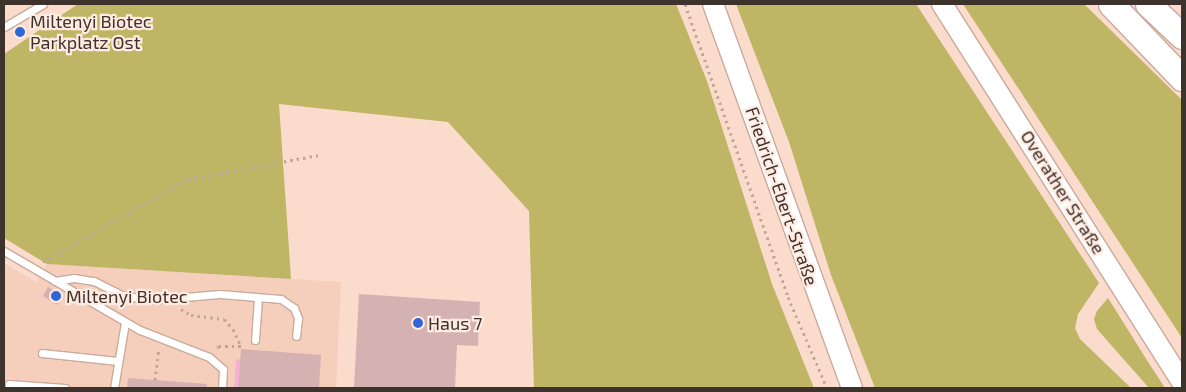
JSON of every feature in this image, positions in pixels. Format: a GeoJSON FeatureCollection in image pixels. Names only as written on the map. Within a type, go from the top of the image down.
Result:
{"type":"FeatureCollection","features":[{"type":"Feature","properties":{"kind":"highway"},"geometry":{"type":"LineString","coordinates":[[1111,4],[1182,78]]}},
{"type":"Feature","properties":{"kind":"highway"},"geometry":{"type":"LineString","coordinates":[[1148,4],[1182,36]]}},
{"type":"Feature","properties":{"kind":"main road","name":"Friedrich-Ebert-Straße"},"geometry":{"type":"LineString","coordinates":[[713,4],[852,388]]}},
{"type":"Feature","properties":{"kind":"main road","name":"Overather Straße"},"geometry":{"type":"LineString","coordinates":[[942,4],[1182,382]]}},
{"type":"Feature","properties":{"kind":"lane"},"geometry":{"type":"LineString","coordinates":[[4,27],[44,4]]}},
{"type":"Feature","properties":{"kind":"lane"},"geometry":{"type":"LineString","coordinates":[[4,251],[125,322],[160,338],[209,356],[223,369],[222,388]]}},
{"type":"Feature","properties":{"kind":"lane"},"geometry":{"type":"LineString","coordinates":[[56,282],[74,278],[94,281],[120,295],[165,301],[220,294],[281,299],[294,308],[298,318],[296,336]]}},
{"type":"Feature","properties":{"kind":"lane"},"geometry":{"type":"LineString","coordinates":[[254,340],[258,298]]}},
{"type":"Feature","properties":{"kind":"lane"},"geometry":{"type":"LineString","coordinates":[[114,388],[125,322]]}},
{"type":"Feature","properties":{"kind":"lane"},"geometry":{"type":"LineString","coordinates":[[42,353],[118,361]]}},
{"type":"Feature","properties":{"kind":"lane"},"geometry":{"type":"LineString","coordinates":[[9,388],[9,384],[65,388]]}},
{"type":"Feature","properties":{"kind":"path"},"geometry":{"type":"LineString","coordinates":[[685,4],[788,297],[827,388]]}},
{"type":"Feature","properties":{"kind":"path"},"geometry":{"type":"LineString","coordinates":[[32,269],[188,179],[319,155]]}},
{"type":"Feature","properties":{"kind":"path"},"geometry":{"type":"LineString","coordinates":[[165,301],[191,315],[224,319],[233,329],[241,346],[219,346]]}},
{"type":"Feature","properties":{"kind":"path"},"geometry":{"type":"LineString","coordinates":[[155,380],[160,338]]}},
{"type":"Feature","properties":{"kind":"shaded area"},"geometry":{"type":"Polygon","coordinates":[[[78,4],[676,4],[707,81],[772,284],[814,388],[534,388],[529,211],[448,122],[279,104],[291,279],[47,264],[4,238],[4,54],[78,4]]]}},
{"type":"Feature","properties":{"kind":"shaded area"},"geometry":{"type":"Polygon","coordinates":[[[736,4],[916,4],[1099,283],[1078,314],[1075,328],[1080,339],[1131,388],[875,388],[831,275],[789,142],[736,4]]]}},
{"type":"Feature","properties":{"kind":"shaded area"},"geometry":{"type":"Polygon","coordinates":[[[963,4],[1084,4],[1182,100],[1182,338],[963,4]]]}},
{"type":"Feature","properties":{"kind":"shaded area","name":"Miltenyi Biotec"},"geometry":{"type":"Polygon","coordinates":[[[4,263],[36,282],[47,264],[341,282],[336,388],[4,388],[4,263]]]}},
{"type":"Feature","properties":{"kind":"shaded area"},"geometry":{"type":"Polygon","coordinates":[[[1108,298],[1165,388],[1149,388],[1097,329],[1094,319],[1097,311],[1108,298]]]}},
{"type":"Feature","properties":{"kind":"building"},"geometry":{"type":"Polygon","coordinates":[[[48,287],[63,296],[57,305],[43,296],[48,287]]]}},
{"type":"Feature","properties":{"kind":"building","name":"Haus 7"},"geometry":{"type":"Polygon","coordinates":[[[359,294],[480,302],[478,346],[457,345],[455,388],[354,388],[359,294]]]}},
{"type":"Feature","properties":{"kind":"building"},"geometry":{"type":"Polygon","coordinates":[[[241,349],[321,355],[319,388],[238,388],[241,349]]]}},
{"type":"Feature","properties":{"kind":"building"},"geometry":{"type":"Polygon","coordinates":[[[128,378],[207,384],[207,388],[127,388],[128,378]]]}},
{"type":"Feature","properties":{"kind":"waterway"},"geometry":{"type":"LineString","coordinates":[[236,388],[238,361]]}},
{"type":"Feature","properties":{"kind":"place","name":"Miltenyi Biotec Parkplatz Ost"},"geometry":{"type":"Point","coordinates":[20,32]}},
{"type":"Feature","properties":{"kind":"place","name":"Miltenyi Biotec"},"geometry":{"type":"Point","coordinates":[56,296]}},
{"type":"Feature","properties":{"kind":"place","name":"Haus 7"},"geometry":{"type":"Point","coordinates":[418,323]}}]}
